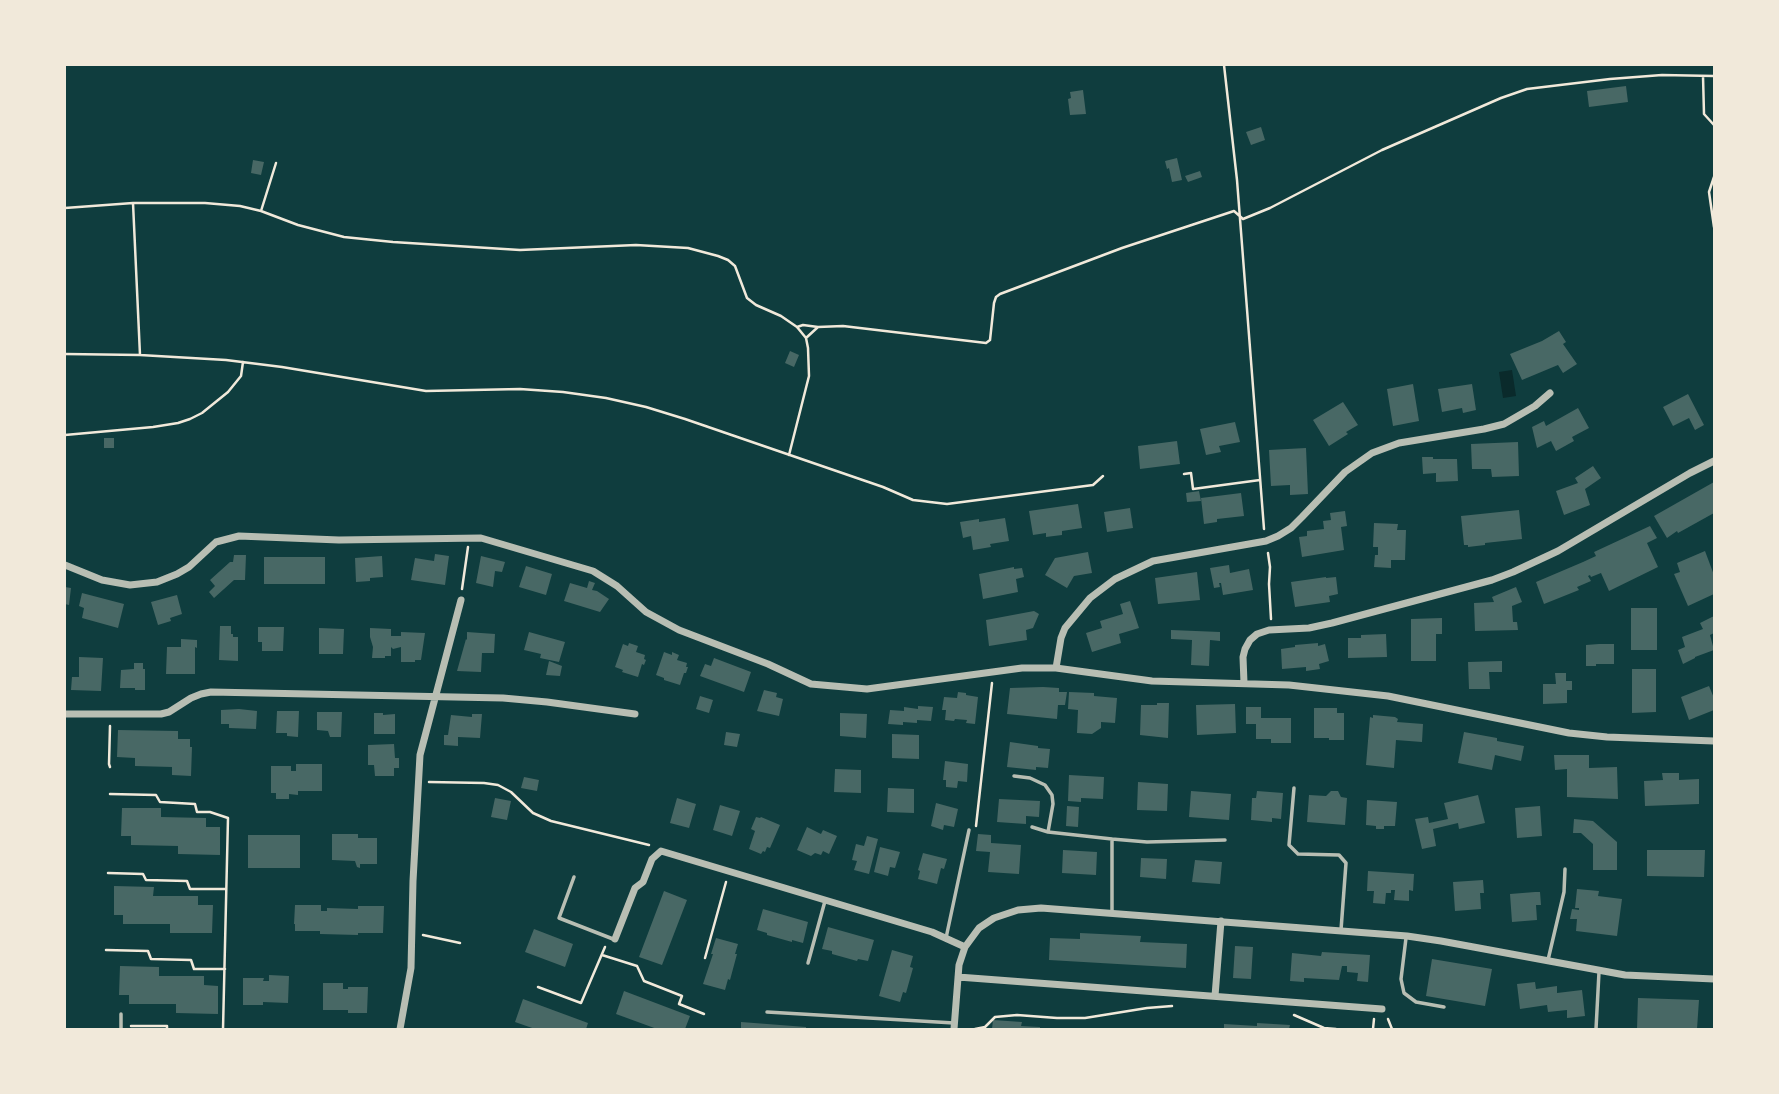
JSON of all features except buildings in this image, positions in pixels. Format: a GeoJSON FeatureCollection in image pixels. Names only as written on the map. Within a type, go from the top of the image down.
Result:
{"type":"FeatureCollection","features":[{"type":"Feature","properties":{"kind":"street"},"geometry":{"type":"LineString","coordinates":[[1056,668],[1065,628],[1090,598],[1115,579],[1153,561],[1265,541],[1291,528],[1345,472],[1372,453],[1399,443],[1504,424],[1535,406],[1550,393]]}},
{"type":"Feature","properties":{"kind":"street"},"geometry":{"type":"LineString","coordinates":[[1244,683],[1245,649],[1257,634],[1332,623],[1492,580],[1558,551],[1690,472],[1714,461]]}},
{"type":"Feature","properties":{"kind":"street"},"geometry":{"type":"LineString","coordinates":[[65,565],[102,580],[130,585],[157,582],[177,575],[216,542],[239,536],[339,540],[481,538],[593,572],[617,586],[646,612],[680,630],[768,664],[811,684],[867,689],[1021,668],[1056,668],[1152,681],[1289,685],[1388,696],[1569,733],[1714,741]]}},
{"type":"Feature","properties":{"kind":"street"},"geometry":{"type":"LineString","coordinates":[[400,1029],[411,968],[422,747],[461,600]]}},
{"type":"Feature","properties":{"kind":"street"},"geometry":{"type":"LineString","coordinates":[[65,713],[161,714],[191,698],[211,692],[503,698],[635,714]]}},
{"type":"Feature","properties":{"kind":"street"},"geometry":{"type":"LineString","coordinates":[[612,938],[635,888],[643,882],[652,859],[662,851],[932,932],[965,947]]}},
{"type":"Feature","properties":{"kind":"street"},"geometry":{"type":"LineString","coordinates":[[954,1026],[959,965],[965,947],[979,928],[995,918],[1018,910],[1041,908],[1407,936],[1625,975],[1714,979]]}},
{"type":"Feature","properties":{"kind":"street"},"geometry":{"type":"LineString","coordinates":[[1215,996],[1221,921]]}},
{"type":"Feature","properties":{"kind":"street"},"geometry":{"type":"LineString","coordinates":[[958,977],[1382,1009]]}},
{"type":"Feature","properties":{"kind":"lane"},"geometry":{"type":"LineString","coordinates":[[1014,776],[1038,781],[1052,794],[1048,832]]}},
{"type":"Feature","properties":{"kind":"lane"},"geometry":{"type":"LineString","coordinates":[[1294,788],[1289,845],[1298,854],[1339,855],[1346,863],[1341,930]]}},
{"type":"Feature","properties":{"kind":"lane"},"geometry":{"type":"LineString","coordinates":[[1032,827],[1048,832],[1147,842],[1225,840]]}},
{"type":"Feature","properties":{"kind":"lane"},"geometry":{"type":"LineString","coordinates":[[946,938],[969,830]]}},
{"type":"Feature","properties":{"kind":"lane"},"geometry":{"type":"LineString","coordinates":[[1112,839],[1112,914]]}},
{"type":"Feature","properties":{"kind":"lane"},"geometry":{"type":"LineString","coordinates":[[1548,962],[1564,892],[1565,869]]}},
{"type":"Feature","properties":{"kind":"lane"},"geometry":{"type":"LineString","coordinates":[[574,877],[559,918],[612,938]]}},
{"type":"Feature","properties":{"kind":"lane"},"geometry":{"type":"LineString","coordinates":[[808,963],[825,900]]}},
{"type":"Feature","properties":{"kind":"lane"},"geometry":{"type":"LineString","coordinates":[[1407,936],[1401,979],[1404,993],[1416,1002],[1444,1007]]}},
{"type":"Feature","properties":{"kind":"lane"},"geometry":{"type":"LineString","coordinates":[[1596,1029],[1600,971]]}},
{"type":"Feature","properties":{"kind":"lane"},"geometry":{"type":"LineString","coordinates":[[767,1012],[954,1026]]}},
{"type":"Feature","properties":{"kind":"lane"},"geometry":{"type":"LineString","coordinates":[[121,1014],[121,1027]]}},
{"type":"Feature","properties":{"kind":"path"},"geometry":{"type":"LineString","coordinates":[[1224,65],[1239,214],[1265,541],[1270,567],[1272,630]]}},
{"type":"Feature","properties":{"kind":"path"},"geometry":{"type":"LineString","coordinates":[[797,327],[842,326],[986,343],[990,341],[994,303],[1000,294],[1134,244],[1234,211],[1243,219],[1270,208],[1382,150],[1501,98],[1527,89],[1586,82],[1662,75],[1714,76]]}},
{"type":"Feature","properties":{"kind":"path"},"geometry":{"type":"LineString","coordinates":[[1703,76],[1704,114],[1714,125]]}},
{"type":"Feature","properties":{"kind":"path"},"geometry":{"type":"LineString","coordinates":[[261,211],[276,163]]}},
{"type":"Feature","properties":{"kind":"path"},"geometry":{"type":"LineString","coordinates":[[1714,177],[1709,192],[1714,227]]}},
{"type":"Feature","properties":{"kind":"path"},"geometry":{"type":"LineString","coordinates":[[133,203],[140,355]]}},
{"type":"Feature","properties":{"kind":"path"},"geometry":{"type":"LineString","coordinates":[[65,208],[133,203],[205,203],[261,211],[298,225],[344,237],[520,250],[636,245],[688,248],[728,260],[735,266],[747,298],[781,316],[797,327],[806,338],[809,376],[789,456]]}},
{"type":"Feature","properties":{"kind":"path"},"geometry":{"type":"LineString","coordinates":[[806,338],[818,327]]}},
{"type":"Feature","properties":{"kind":"path"},"geometry":{"type":"LineString","coordinates":[[65,354],[140,355],[243,362],[426,391],[520,389],[606,398],[685,419],[883,487],[913,500],[947,505],[1093,485],[1103,475]]}},
{"type":"Feature","properties":{"kind":"path"},"geometry":{"type":"LineString","coordinates":[[65,435],[153,428],[190,419],[228,392],[241,376],[243,362]]}},
{"type":"Feature","properties":{"kind":"path"},"geometry":{"type":"LineString","coordinates":[[1184,474],[1191,473],[1193,489],[1260,480]]}},
{"type":"Feature","properties":{"kind":"path"},"geometry":{"type":"LineString","coordinates":[[463,584],[467,555]]}},
{"type":"Feature","properties":{"kind":"path"},"geometry":{"type":"LineString","coordinates":[[969,830],[976,830],[993,673]]}},
{"type":"Feature","properties":{"kind":"path"},"geometry":{"type":"LineString","coordinates":[[110,713],[110,767]]}},
{"type":"Feature","properties":{"kind":"path"},"geometry":{"type":"LineString","coordinates":[[419,782],[498,785],[511,792],[533,813],[551,821],[662,851]]}},
{"type":"Feature","properties":{"kind":"path"},"geometry":{"type":"LineString","coordinates":[[110,794],[156,794],[160,802],[195,804],[197,812],[210,812],[228,818],[223,1029]]}},
{"type":"Feature","properties":{"kind":"path"},"geometry":{"type":"LineString","coordinates":[[705,958],[729,872]]}},
{"type":"Feature","properties":{"kind":"path"},"geometry":{"type":"LineString","coordinates":[[108,873],[143,874],[146,880],[187,881],[190,889],[226,889]]}},
{"type":"Feature","properties":{"kind":"path"},"geometry":{"type":"LineString","coordinates":[[412,932],[460,943]]}},
{"type":"Feature","properties":{"kind":"path"},"geometry":{"type":"LineString","coordinates":[[538,987],[581,1003],[601,955],[612,938]]}},
{"type":"Feature","properties":{"kind":"path"},"geometry":{"type":"LineString","coordinates":[[106,950],[148,951],[152,959],[191,960],[194,969],[225,969]]}},
{"type":"Feature","properties":{"kind":"path"},"geometry":{"type":"LineString","coordinates":[[601,955],[637,966],[644,981],[682,996],[679,1004],[704,1014]]}},
{"type":"Feature","properties":{"kind":"path"},"geometry":{"type":"LineString","coordinates":[[975,1029],[985,1027],[995,1017],[1017,1015],[1085,1018],[1147,1007],[1183,1005]]}},
{"type":"Feature","properties":{"kind":"path"},"geometry":{"type":"LineString","coordinates":[[1288,1013],[1324,1028],[1336,1029]]}},
{"type":"Feature","properties":{"kind":"path"},"geometry":{"type":"LineString","coordinates":[[121,1027],[167,1026],[167,1029]]}},
{"type":"Feature","properties":{"kind":"water"},"geometry":{"type":"Polygon","coordinates":[[[1512,370],[1516,396],[1503,398],[1499,372],[1512,370]]]}}]}
